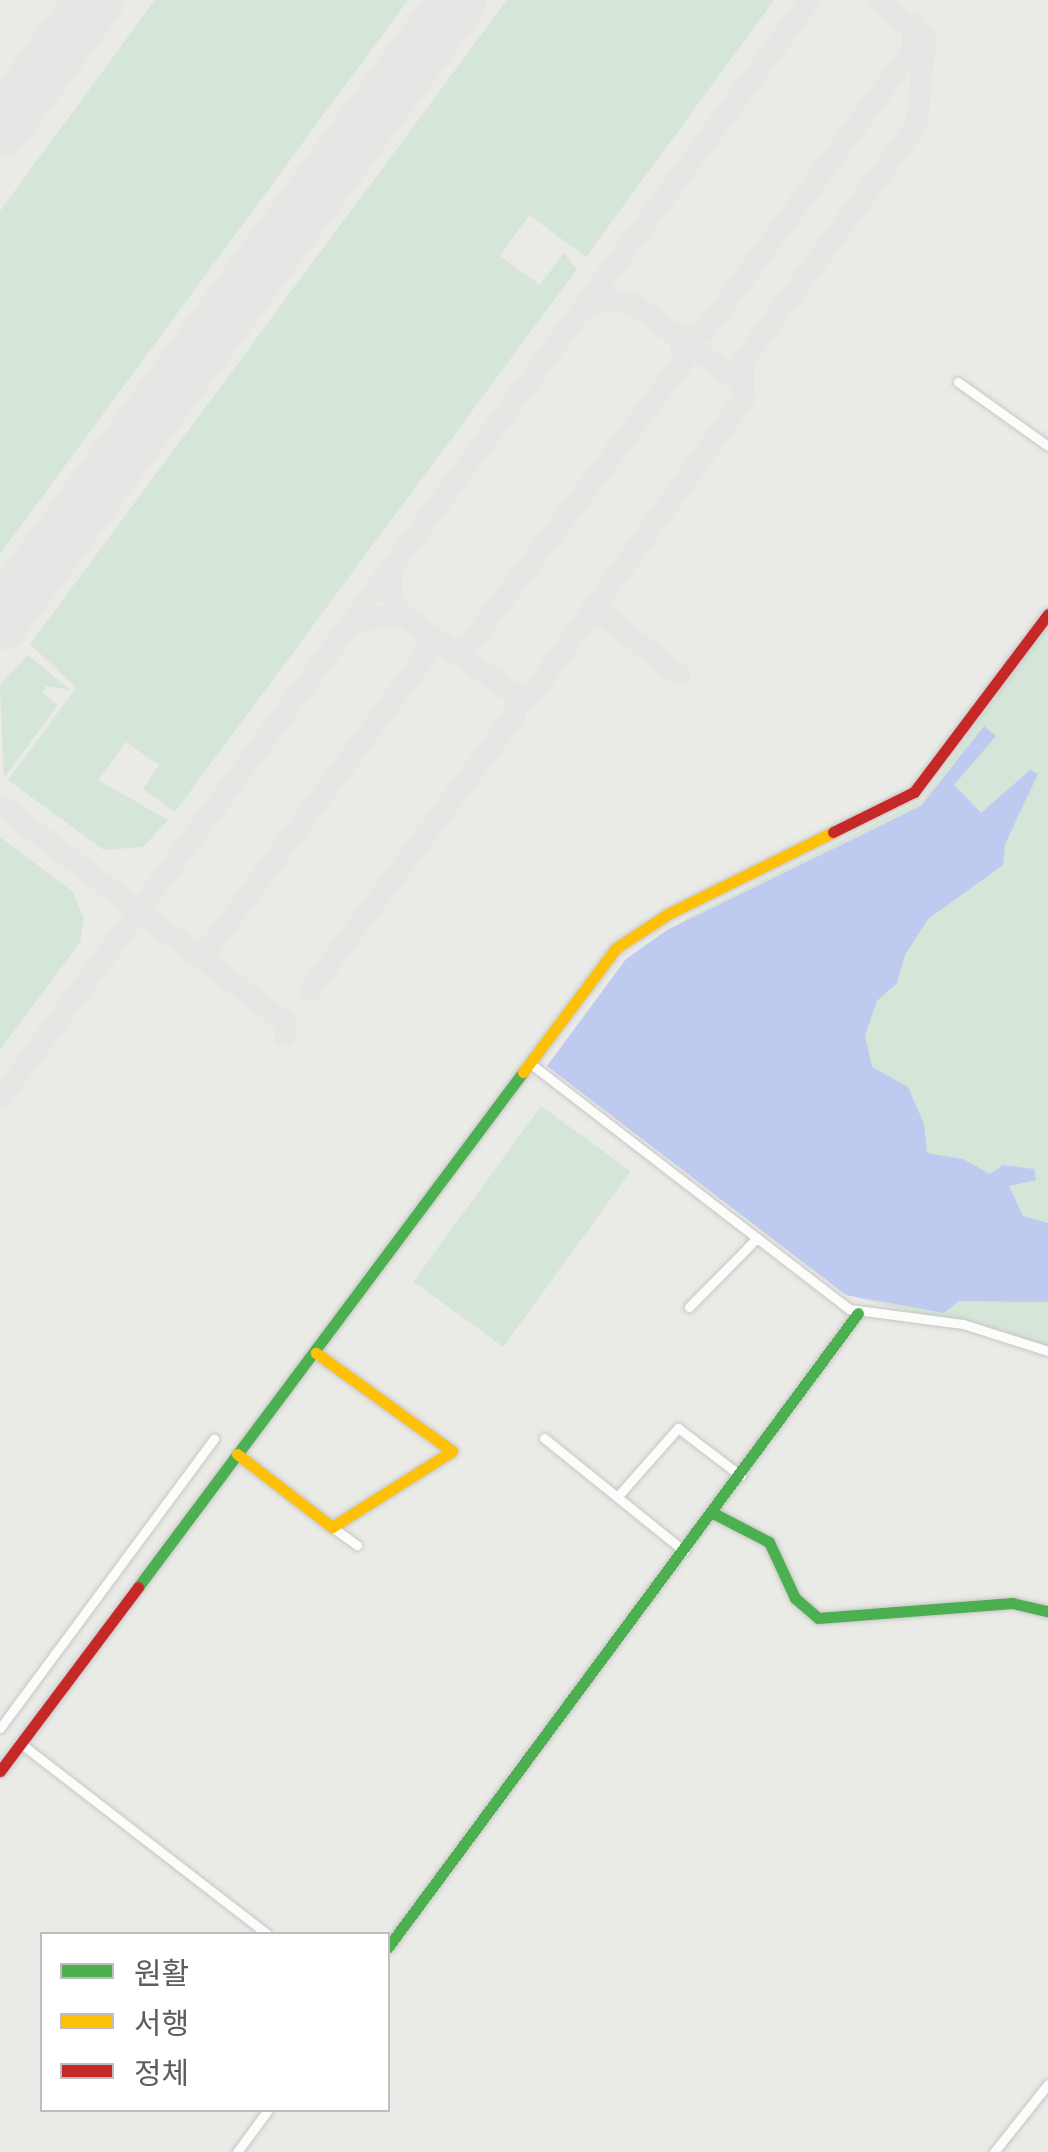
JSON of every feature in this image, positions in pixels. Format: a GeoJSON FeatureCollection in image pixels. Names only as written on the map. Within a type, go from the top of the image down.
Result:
{"type":"FeatureCollection","features":[{"type":"Feature","properties":{"kind":"street"},"geometry":{"type":"LineString","coordinates":[[958,382],[1048,446]]}},
{"type":"Feature","properties":{"kind":"street"},"geometry":{"type":"LineString","coordinates":[[0,1771],[616,948],[633,935],[914,792],[1048,614]]}},
{"type":"Feature","properties":{"kind":"street"},"geometry":{"type":"LineString","coordinates":[[531,1064],[858,1314],[962,1324],[1048,1351]]}},
{"type":"Feature","properties":{"kind":"street"},"geometry":{"type":"LineString","coordinates":[[689,1307],[757,1238]]}},
{"type":"Feature","properties":{"kind":"street"},"geometry":{"type":"LineString","coordinates":[[390,1944],[715,1514],[858,1314]]}},
{"type":"Feature","properties":{"kind":"street"},"geometry":{"type":"LineString","coordinates":[[316,1353],[452,1451],[332,1527]]}},
{"type":"Feature","properties":{"kind":"street"},"geometry":{"type":"LineString","coordinates":[[618,1496],[678,1428],[741,1476]]}},
{"type":"Feature","properties":{"kind":"street"},"geometry":{"type":"LineString","coordinates":[[0,1728],[214,1438]]}},
{"type":"Feature","properties":{"kind":"street"},"geometry":{"type":"LineString","coordinates":[[544,1438],[686,1552]]}},
{"type":"Feature","properties":{"kind":"street"},"geometry":{"type":"LineString","coordinates":[[237,1454],[357,1545]]}},
{"type":"Feature","properties":{"kind":"street"},"geometry":{"type":"LineString","coordinates":[[715,1514],[769,1542],[795,1598],[818,1618],[1012,1602],[1048,1611]]}},
{"type":"Feature","properties":{"kind":"street"},"geometry":{"type":"LineString","coordinates":[[20,1743],[265,1932]]}},
{"type":"Feature","properties":{"kind":"street"},"geometry":{"type":"LineString","coordinates":[[994,2152],[1048,2084]]}},
{"type":"Feature","properties":{"kind":"street"},"geometry":{"type":"LineString","coordinates":[[237,2152],[267,2112]]}},
{"type":"Feature","properties":{"kind":"green space"},"geometry":{"type":"Polygon","coordinates":[[[155,0],[408,0],[0,554],[0,211],[155,0]]]}},
{"type":"Feature","properties":{"kind":"green space"},"geometry":{"type":"Polygon","coordinates":[[[507,0],[774,0],[586,257],[529,215],[500,256],[540,285],[564,253],[577,269],[175,812],[143,789],[159,765],[126,742],[98,780],[168,820],[143,847],[104,850],[8,780],[76,688],[30,644],[507,0]]]}},
{"type":"Feature","properties":{"kind":"green space"},"geometry":{"type":"Polygon","coordinates":[[[1048,623],[1048,1347],[846,1295],[547,1066],[643,951],[687,918],[922,800],[1048,623]]]}},
{"type":"Feature","properties":{"kind":"green space"},"geometry":{"type":"Polygon","coordinates":[[[28,655],[70,690],[46,686],[42,693],[58,705],[4,778],[0,685],[28,655]]]}},
{"type":"Feature","properties":{"kind":"green space"},"geometry":{"type":"Polygon","coordinates":[[[0,837],[72,891],[84,919],[80,942],[0,1050],[0,837]]]}},
{"type":"Feature","properties":{"kind":"green space"},"geometry":{"type":"Polygon","coordinates":[[[541,1106],[631,1171],[503,1347],[413,1282],[541,1106]]]}},
{"type":"Feature","properties":{"kind":"water"},"geometry":{"type":"Polygon","coordinates":[[[984,726],[996,736],[954,785],[981,813],[1030,770],[1038,774],[1005,844],[1003,865],[928,919],[905,955],[897,983],[877,1001],[865,1035],[872,1067],[908,1087],[924,1124],[927,1153],[963,1159],[990,1174],[1003,1165],[1034,1169],[1036,1180],[1009,1186],[1023,1216],[1048,1223],[1048,1302],[959,1301],[944,1313],[846,1295],[547,1066],[626,959],[667,930],[921,806],[984,726]]]}},
{"type":"Feature","properties":{"kind":"taxiway"},"geometry":{"type":"LineString","coordinates":[[78,24],[87,0]]}},
{"type":"Feature","properties":{"kind":"taxiway"},"geometry":{"type":"LineString","coordinates":[[0,1099],[810,0]]}},
{"type":"Feature","properties":{"kind":"taxiway"},"geometry":{"type":"LineString","coordinates":[[743,385],[744,360],[916,126],[926,40],[879,0]]}},
{"type":"Feature","properties":{"kind":"taxiway"},"geometry":{"type":"LineString","coordinates":[[456,651],[471,642],[683,362],[681,338],[705,331],[914,48],[912,24]]}},
{"type":"Feature","properties":{"kind":"taxiway"},"geometry":{"type":"LineString","coordinates":[[516,695],[525,700],[533,693],[744,398],[741,383],[635,305],[609,299],[585,308]]}},
{"type":"Feature","properties":{"kind":"taxiway"},"geometry":{"type":"LineString","coordinates":[[349,625],[399,613],[391,591],[392,566]]}},
{"type":"Feature","properties":{"kind":"taxiway"},"geometry":{"type":"LineString","coordinates":[[590,613],[599,612],[679,675]]}},
{"type":"Feature","properties":{"kind":"taxiway"},"geometry":{"type":"LineString","coordinates":[[310,990],[514,716],[516,695],[399,613]]}},
{"type":"Feature","properties":{"kind":"taxiway"},"geometry":{"type":"LineString","coordinates":[[193,953],[210,947],[419,665],[429,649],[426,635]]}},
{"type":"Feature","properties":{"kind":"taxiway"},"geometry":{"type":"LineString","coordinates":[[0,805],[285,1022],[285,1035]]}},
{"type":"Feature","properties":{"kind":"runway"},"geometry":{"type":"LineString","coordinates":[[0,129],[95,0]]}},
{"type":"Feature","properties":{"kind":"runway"},"geometry":{"type":"LineString","coordinates":[[0,621],[458,0]]}},
{"type":"Feature","properties":{"kind":"traffic: fast"},"geometry":{"type":"LineString","coordinates":[[138,1587],[523,1072]]}},
{"type":"Feature","properties":{"kind":"traffic: fast"},"geometry":{"type":"LineString","coordinates":[[390,1944],[858,1313]]}},
{"type":"Feature","properties":{"kind":"traffic: fast"},"geometry":{"type":"LineString","coordinates":[[715,1514],[769,1542],[795,1598],[818,1618],[1012,1603],[1048,1611]]}},
{"type":"Feature","properties":{"kind":"traffic: slow"},"geometry":{"type":"LineString","coordinates":[[523,1072],[616,948],[668,914],[833,832]]}},
{"type":"Feature","properties":{"kind":"traffic: slow"},"geometry":{"type":"LineString","coordinates":[[237,1454],[332,1527],[452,1451],[316,1353]]}},
{"type":"Feature","properties":{"kind":"traffic: jam"},"geometry":{"type":"LineString","coordinates":[[833,832],[914,792],[1048,614]]}},
{"type":"Feature","properties":{"kind":"traffic: jam"},"geometry":{"type":"LineString","coordinates":[[0,1771],[138,1587]]}}]}
